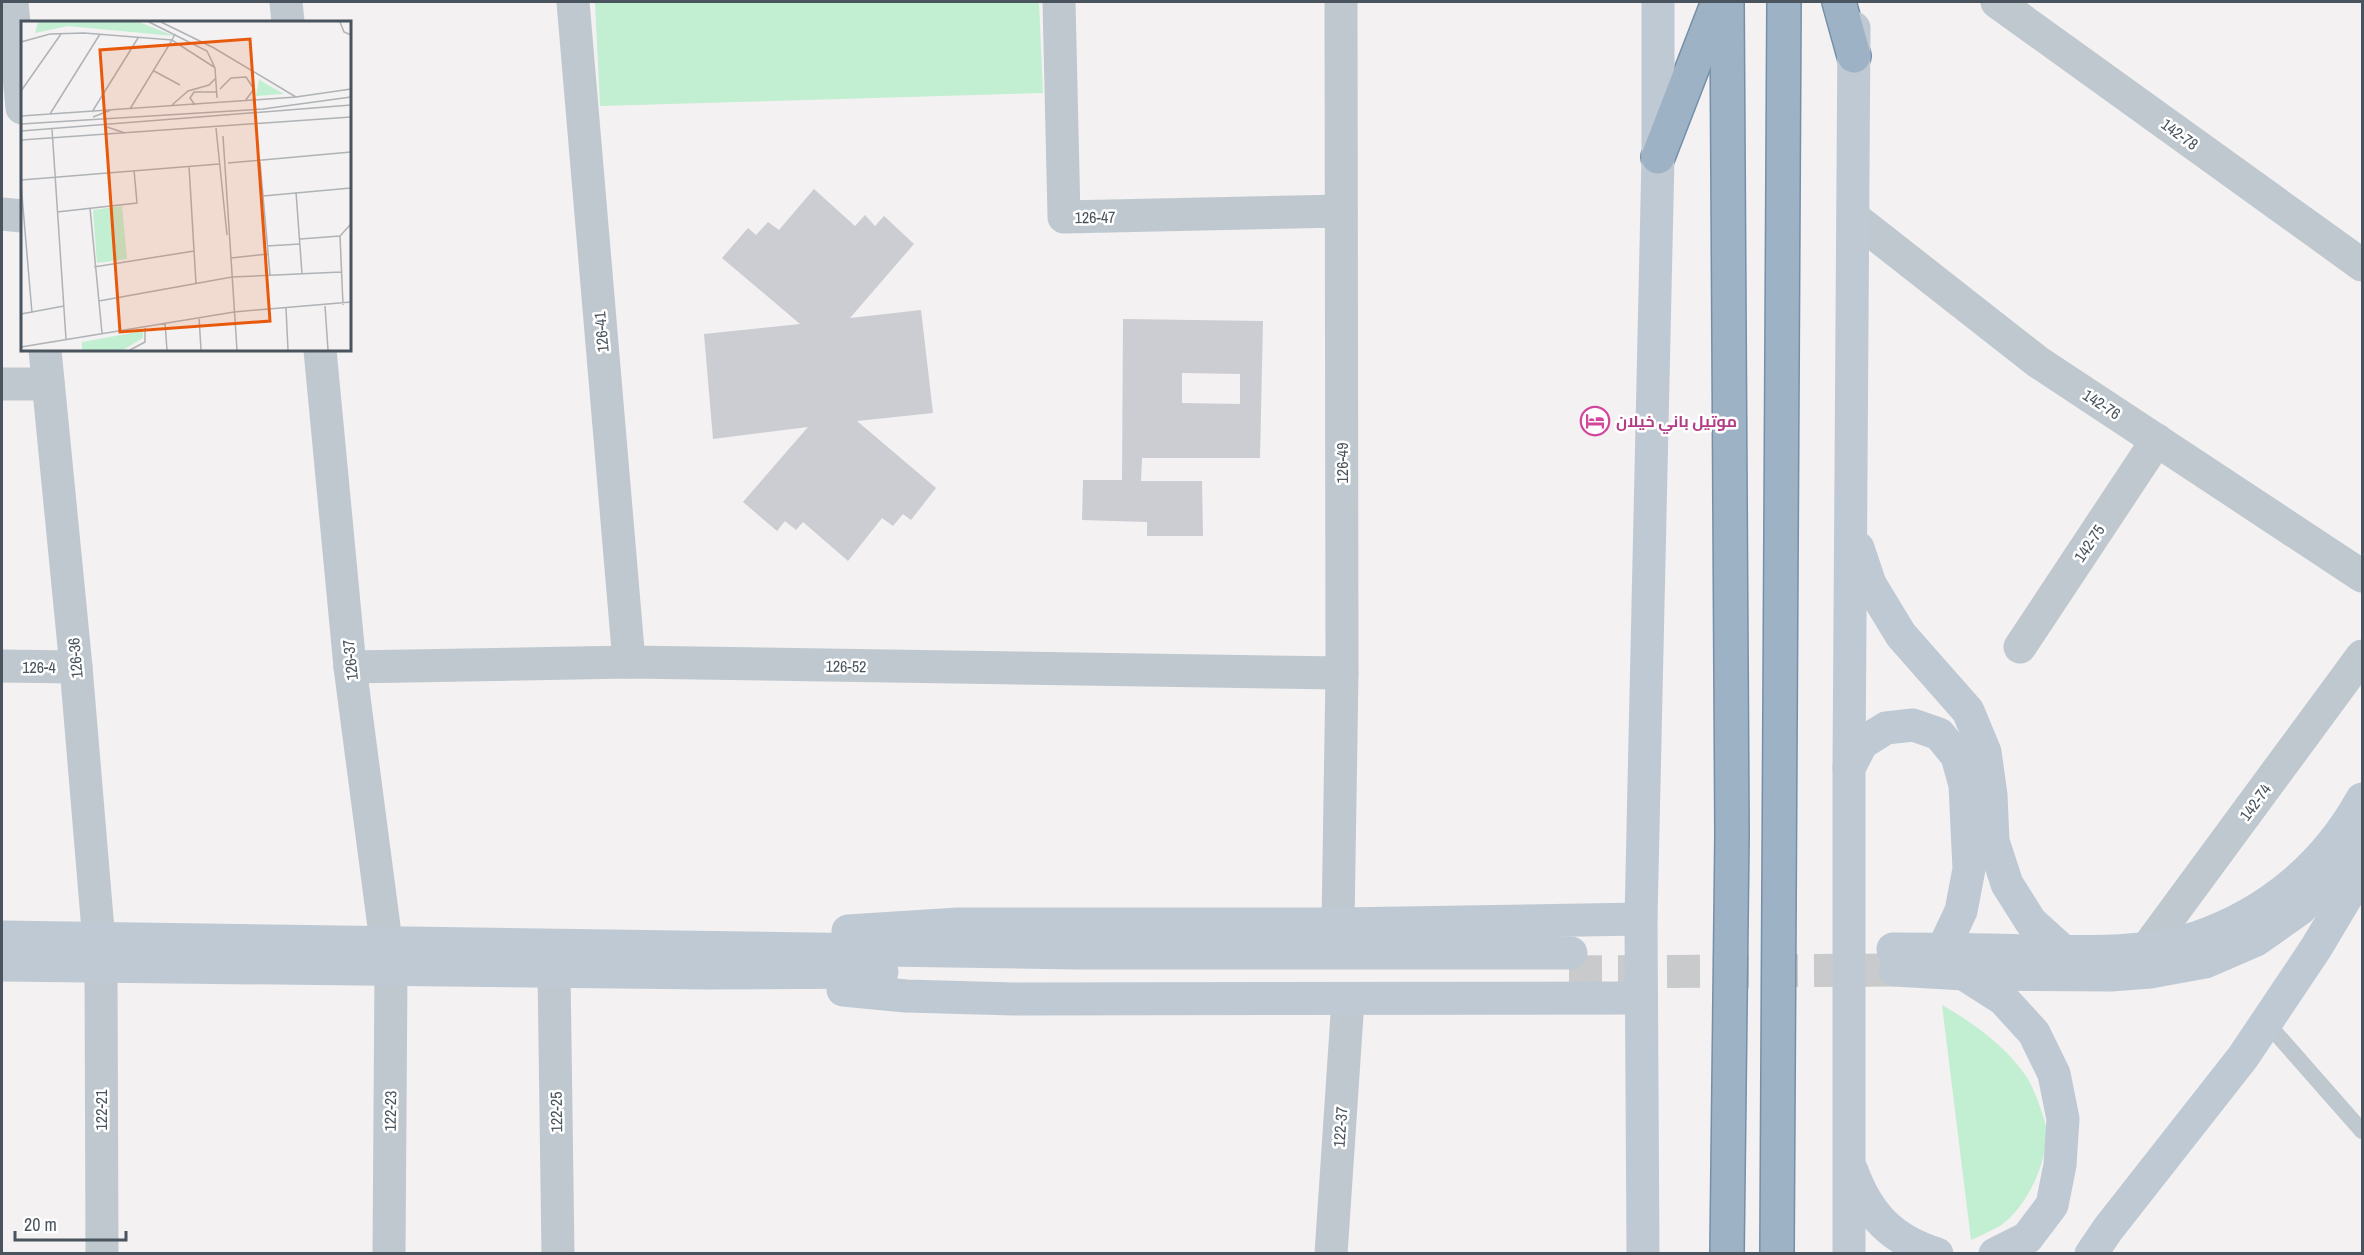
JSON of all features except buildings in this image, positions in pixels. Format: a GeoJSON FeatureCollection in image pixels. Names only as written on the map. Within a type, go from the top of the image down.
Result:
{"type":"FeatureCollection","features":[{"type":"Feature","properties":{"kind":"highway"},"geometry":{"type":"LineString","coordinates":[[1658,157],[1718,2]]}},
{"type":"Feature","properties":{"kind":"highway"},"geometry":{"type":"LineString","coordinates":[[1727,2],[1732,822],[1727,1254]]}},
{"type":"Feature","properties":{"kind":"highway"},"geometry":{"type":"LineString","coordinates":[[1777,1254],[1784,2]]}},
{"type":"Feature","properties":{"kind":"highway"},"geometry":{"type":"LineString","coordinates":[[1839,2],[1854,56]]}},
{"type":"Feature","properties":{"kind":"main road"},"geometry":{"type":"LineString","coordinates":[[1643,1254],[1641,919],[1658,157],[1658,2]]}},
{"type":"Feature","properties":{"kind":"main road"},"geometry":{"type":"LineString","coordinates":[[1849,1254],[1853,2]]}},
{"type":"Feature","properties":{"kind":"main road"},"geometry":{"type":"LineString","coordinates":[[1851,528],[1870,584],[1901,634],[1968,711],[1985,752],[1993,841],[2007,884],[2031,922],[2063,951]]}},
{"type":"Feature","properties":{"kind":"main road"},"geometry":{"type":"LineString","coordinates":[[1849,768],[1862,743],[1886,728],[1913,725],[1939,735],[1957,756],[1965,785],[1969,869],[1960,910],[1943,950]]}},
{"type":"Feature","properties":{"kind":"main road"},"geometry":{"type":"LineString","coordinates":[[2362,799],[2325,854],[2288,889],[2245,917],[2198,938],[2147,948],[2110,952],[1943,950],[1894,960],[1964,975],[2111,975],[2150,972],[2205,962],[2256,940],[2300,909],[2362,843]]}},
{"type":"Feature","properties":{"kind":"main road"},"geometry":{"type":"LineString","coordinates":[[2091,1254],[2108,1229],[2243,1057],[2316,948],[2362,871]]}},
{"type":"Feature","properties":{"kind":"main road"},"geometry":{"type":"LineString","coordinates":[[389,956],[554,971],[731,961],[816,934],[887,927],[958,924],[1338,924],[1641,919]]}},
{"type":"Feature","properties":{"kind":"main road"},"geometry":{"type":"LineString","coordinates":[[2,937],[99,952],[731,961],[944,971],[1570,962]]}},
{"type":"Feature","properties":{"kind":"main road"},"geometry":{"type":"LineString","coordinates":[[2,965],[99,952]]}},
{"type":"Feature","properties":{"kind":"main road"},"geometry":{"type":"LineString","coordinates":[[731,961],[848,991],[906,996],[1014,999],[1348,1000],[1641,998]]}},
{"type":"Feature","properties":{"kind":"main road"},"geometry":{"type":"LineString","coordinates":[[1964,975],[2003,999],[2034,1033],[2054,1074],[2063,1119],[2060,1165],[2052,1205],[2027,1238],[1995,1254]]}},
{"type":"Feature","properties":{"kind":"main road"},"geometry":{"type":"LineString","coordinates":[[1848,1160],[1861,1196],[1883,1225],[1914,1246],[1937,1254]]}},
{"type":"Feature","properties":{"kind":"street"},"geometry":{"type":"LineString","coordinates":[[12,2],[21,97]]}},
{"type":"Feature","properties":{"kind":"street"},"geometry":{"type":"LineString","coordinates":[[286,2],[288,21]]}},
{"type":"Feature","properties":{"kind":"street","name":"126-41"},"geometry":{"type":"LineString","coordinates":[[573,2],[629,662]]}},
{"type":"Feature","properties":{"kind":"street","name":"126-47"},"geometry":{"type":"LineString","coordinates":[[1059,2],[1064,217],[1341,211]]}},
{"type":"Feature","properties":{"kind":"street","name":"126-49"},"geometry":{"type":"LineString","coordinates":[[1338,924],[1342,673],[1341,2]]}},
{"type":"Feature","properties":{"kind":"street","name":"142-78"},"geometry":{"type":"LineString","coordinates":[[1997,2],[2362,265]]}},
{"type":"Feature","properties":{"kind":"street"},"geometry":{"type":"LineString","coordinates":[[2,214],[21,216]]}},
{"type":"Feature","properties":{"kind":"street","name":"142-76"},"geometry":{"type":"LineString","coordinates":[[1853,217],[2038,362],[2362,576]]}},
{"type":"Feature","properties":{"kind":"street","name":"126-36"},"geometry":{"type":"LineString","coordinates":[[45,351],[76,667],[99,952]]}},
{"type":"Feature","properties":{"kind":"street","name":"126-37"},"geometry":{"type":"LineString","coordinates":[[320,351],[350,667],[389,956]]}},
{"type":"Feature","properties":{"kind":"street"},"geometry":{"type":"LineString","coordinates":[[2,384],[48,384]]}},
{"type":"Feature","properties":{"kind":"street","name":"142-75"},"geometry":{"type":"LineString","coordinates":[[2020,647],[2157,440]]}},
{"type":"Feature","properties":{"kind":"street","name":"142-74"},"geometry":{"type":"LineString","coordinates":[[2147,948],[2362,656]]}},
{"type":"Feature","properties":{"kind":"street","name":"126-52"},"geometry":{"type":"LineString","coordinates":[[350,667],[629,662],[1342,673]]}},
{"type":"Feature","properties":{"kind":"street","name":"126-4"},"geometry":{"type":"LineString","coordinates":[[2,666],[76,667]]}},
{"type":"Feature","properties":{"kind":"street","name":"122-21"},"geometry":{"type":"LineString","coordinates":[[99,952],[102,1254]]}},
{"type":"Feature","properties":{"kind":"street","name":"122-23"},"geometry":{"type":"LineString","coordinates":[[389,956],[389,1254]]}},
{"type":"Feature","properties":{"kind":"street","name":"122-25"},"geometry":{"type":"LineString","coordinates":[[554,971],[558,1254]]}},
{"type":"Feature","properties":{"kind":"street","name":"122-37"},"geometry":{"type":"LineString","coordinates":[[1331,1254],[1348,1000]]}},
{"type":"Feature","properties":{"kind":"lane"},"geometry":{"type":"LineString","coordinates":[[2266,1022],[2362,1131]]}},
{"type":"Feature","properties":{"kind":"green space"},"geometry":{"type":"Polygon","coordinates":[[[595,2],[1039,2],[1043,93],[600,106],[595,2]]]}},
{"type":"Feature","properties":{"kind":"green space"},"geometry":{"type":"Polygon","coordinates":[[[1942,1005],[1990,1037],[2020,1067],[2033,1088],[2046,1126],[2044,1153],[2035,1181],[2027,1195],[2010,1218],[2000,1226],[1971,1240],[1942,1005]]]}},
{"type":"Feature","properties":{"kind":"tunnel"},"geometry":{"type":"LineString","coordinates":[[1569,972],[1895,970]]}},
{"type":"Feature","properties":{"kind":"place","name":"موتيل باني خيلان"},"geometry":{"type":"Point","coordinates":[1595,421]}}]}
